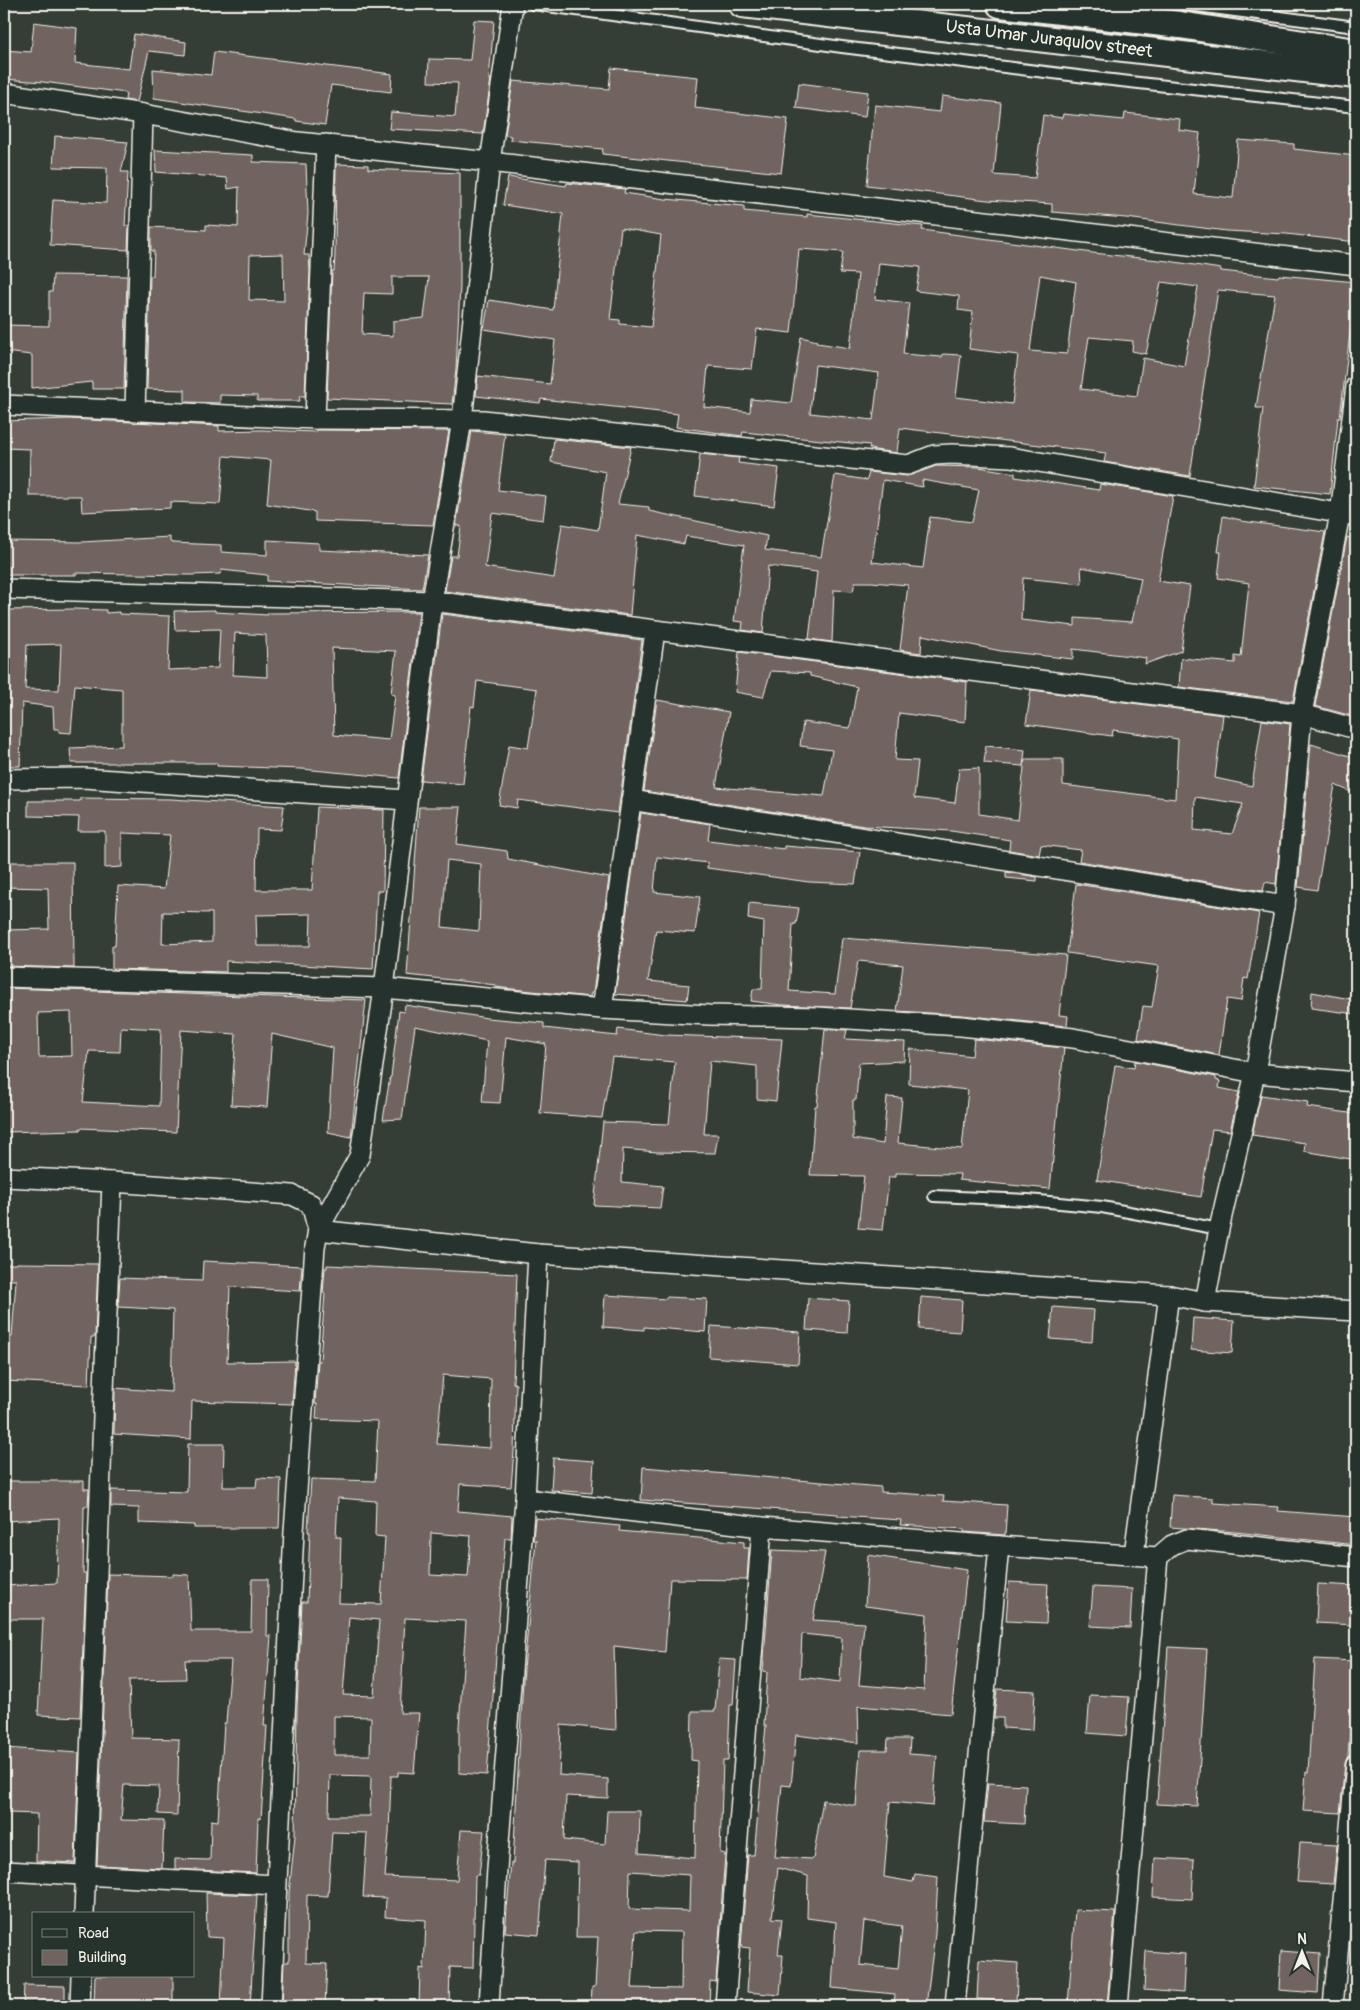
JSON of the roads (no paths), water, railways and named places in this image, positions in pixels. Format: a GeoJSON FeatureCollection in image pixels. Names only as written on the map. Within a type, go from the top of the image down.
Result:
{"type":"FeatureCollection","features":[{"type":"Feature","properties":{"kind":"main road","name":"Usta Umar Juraqulov street"},"geometry":{"type":"LineString","coordinates":[[742,4],[1356,75]]}},
{"type":"Feature","properties":{"kind":"main road","name":"Usta Umar Juraqulov street"},"geometry":{"type":"LineString","coordinates":[[1000,4],[1180,25],[1356,52]]}},
{"type":"Feature","properties":{"kind":"street"},"geometry":{"type":"LineString","coordinates":[[318,1230],[360,1155],[384,988],[432,601],[462,420],[490,162],[513,4]]}},
{"type":"Feature","properties":{"kind":"street"},"geometry":{"type":"LineString","coordinates":[[4,94],[143,114],[298,142],[490,162],[1356,265]]}},
{"type":"Feature","properties":{"kind":"street"},"geometry":{"type":"LineString","coordinates":[[135,412],[143,114]]}},
{"type":"Feature","properties":{"kind":"street"},"geometry":{"type":"LineString","coordinates":[[316,419],[326,144]]}},
{"type":"Feature","properties":{"kind":"street"},"geometry":{"type":"LineString","coordinates":[[1205,1302],[1219,1228],[1255,1073],[1285,906],[1302,714],[1348,515],[1356,386]]}},
{"type":"Feature","properties":{"kind":"street"},"geometry":{"type":"LineString","coordinates":[[4,405],[316,419],[483,420],[908,465],[934,455],[1010,457],[1348,515]]}},
{"type":"Feature","properties":{"kind":"street"},"geometry":{"type":"LineString","coordinates":[[4,588],[432,601],[1302,714],[1356,729]]}},
{"type":"Feature","properties":{"kind":"street"},"geometry":{"type":"LineString","coordinates":[[602,1009],[655,631]]}},
{"type":"Feature","properties":{"kind":"street"},"geometry":{"type":"LineString","coordinates":[[4,779],[84,778],[407,800]]}},
{"type":"Feature","properties":{"kind":"street"},"geometry":{"type":"LineString","coordinates":[[631,800],[1285,906]]}},
{"type":"Feature","properties":{"kind":"street"},"geometry":{"type":"LineString","coordinates":[[4,977],[384,988],[602,1009],[709,1015],[817,1017],[961,1026],[1073,1038],[1255,1073],[1356,1082]]}},
{"type":"Feature","properties":{"kind":"street"},"geometry":{"type":"LineString","coordinates":[[4,1177],[112,1182],[292,1195],[311,1204],[318,1230],[294,1531],[271,2006]]}},
{"type":"Feature","properties":{"kind":"street"},"geometry":{"type":"LineString","coordinates":[[84,1912],[112,1182]]}},
{"type":"Feature","properties":{"kind":"street"},"geometry":{"type":"LineString","coordinates":[[318,1230],[538,1254],[1169,1295],[1205,1302],[1356,1311]]}},
{"type":"Feature","properties":{"kind":"street"},"geometry":{"type":"LineString","coordinates":[[490,2006],[497,1869],[525,1499],[538,1254]]}},
{"type":"Feature","properties":{"kind":"street"},"geometry":{"type":"LineString","coordinates":[[1134,1554],[1169,1295]]}},
{"type":"Feature","properties":{"kind":"street"},"geometry":{"type":"LineString","coordinates":[[525,1499],[762,1527],[1158,1557]]}},
{"type":"Feature","properties":{"kind":"street"},"geometry":{"type":"LineString","coordinates":[[725,2006],[762,1527]]}},
{"type":"Feature","properties":{"kind":"street"},"geometry":{"type":"LineString","coordinates":[[1118,2006],[1158,1557],[1172,1545],[1187,1540],[1356,1557]]}},
{"type":"Feature","properties":{"kind":"street"},"geometry":{"type":"LineString","coordinates":[[955,2006],[999,1546]]}},
{"type":"Feature","properties":{"kind":"street"},"geometry":{"type":"LineString","coordinates":[[1333,2006],[1356,1764]]}},
{"type":"Feature","properties":{"kind":"street"},"geometry":{"type":"LineString","coordinates":[[4,1871],[276,1885]]}},
{"type":"Feature","properties":{"kind":"street"},"geometry":{"type":"LineString","coordinates":[[80,2006],[81,1978]]}},
{"type":"Feature","properties":{"kind":"lane"},"geometry":{"type":"LineString","coordinates":[[533,4],[881,52],[1356,107]]}},
{"type":"Feature","properties":{"kind":"lane"},"geometry":{"type":"LineString","coordinates":[[1182,4],[1356,27]]}},
{"type":"Feature","properties":{"kind":"lane"},"geometry":{"type":"LineString","coordinates":[[934,1196],[1028,1200],[1102,1207],[1219,1228]]}}]}
